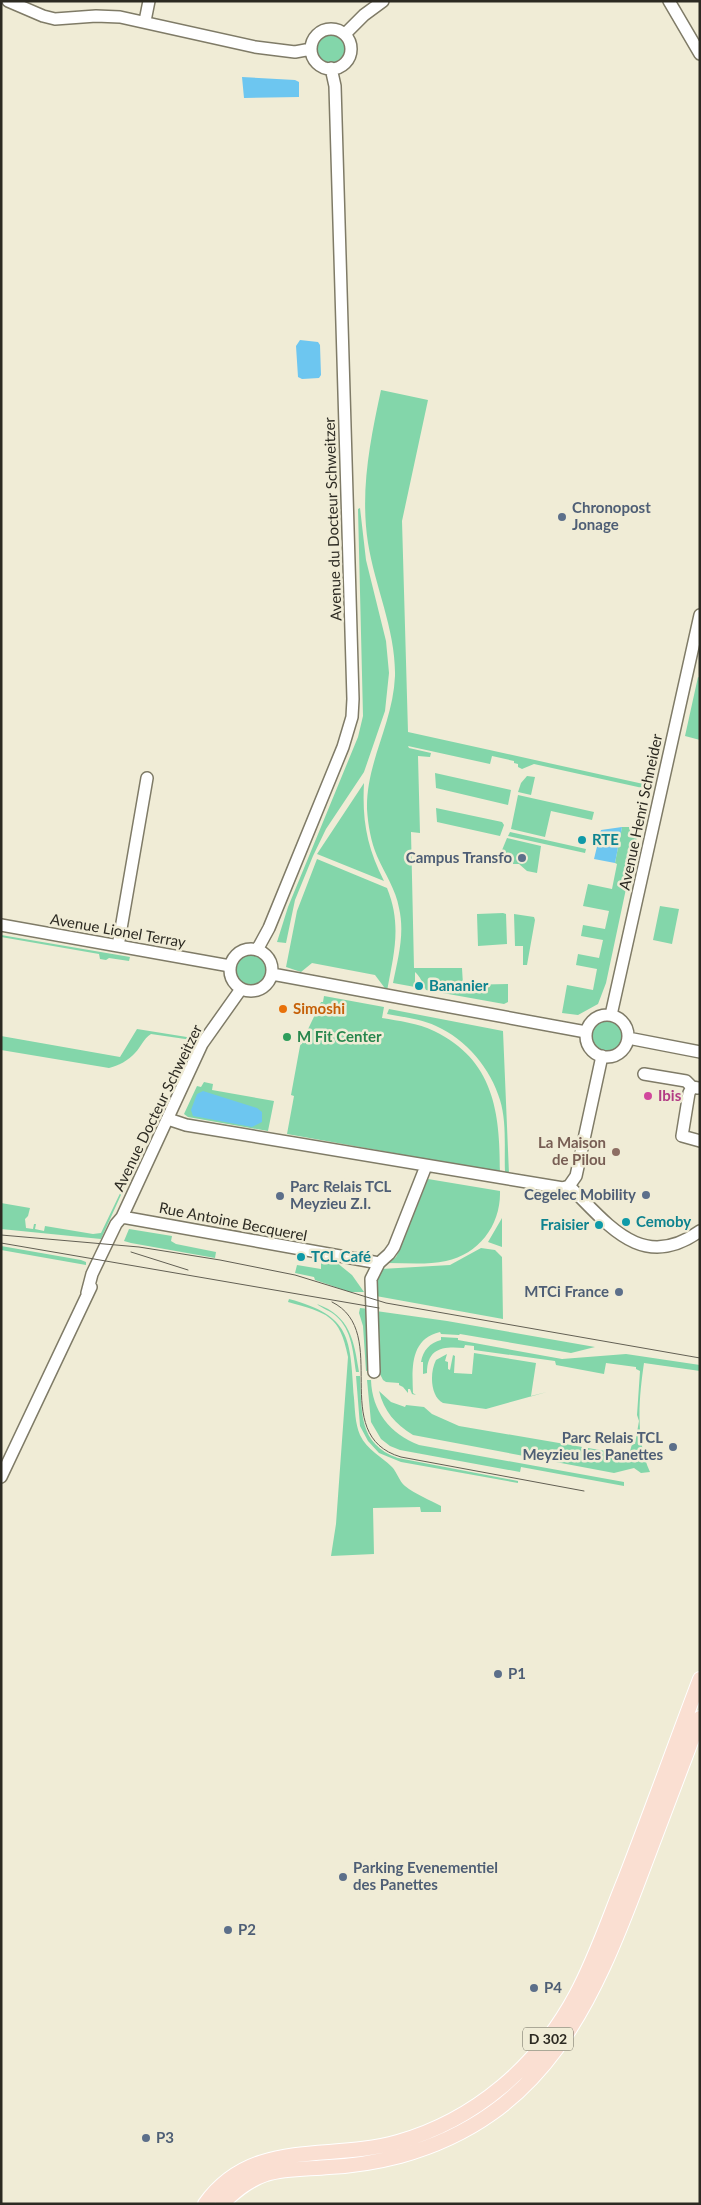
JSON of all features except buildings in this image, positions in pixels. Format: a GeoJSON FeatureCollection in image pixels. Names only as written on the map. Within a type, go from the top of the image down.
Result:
{"type":"FeatureCollection","features":[{"type":"Feature","properties":{"kind":"main road","name":"D 302"},"geometry":{"type":"LineString","coordinates":[[205,2204],[227,2180],[244,2169],[264,2160],[369,2149],[398,2142],[436,2128],[470,2110],[493,2094],[530,2060],[559,2023],[588,1970],[700,1679]]}},
{"type":"Feature","properties":{"kind":"main road","name":"D 302"},"geometry":{"type":"LineString","coordinates":[[222,2204],[243,2185],[264,2175],[290,2170],[372,2162],[427,2147],[456,2134],[492,2112],[531,2079],[562,2043],[601,1976],[700,1718]]}},
{"type":"Feature","properties":{"kind":"street"},"geometry":{"type":"LineString","coordinates":[[8,1],[55,19],[96,16],[145,21],[263,48],[295,52],[311,49]]}},
{"type":"Feature","properties":{"kind":"street"},"geometry":{"type":"LineString","coordinates":[[145,21],[149,1]]}},
{"type":"Feature","properties":{"kind":"street"},"geometry":{"type":"LineString","coordinates":[[345,34],[364,15],[383,1]]}},
{"type":"Feature","properties":{"kind":"street"},"geometry":{"type":"LineString","coordinates":[[669,1],[700,54]]}},
{"type":"Feature","properties":{"kind":"street"},"geometry":{"type":"LineString","coordinates":[[336,29],[345,34],[350,43],[350,54],[345,63],[331,68],[317,63],[311,49],[314,39],[321,31],[336,29]]}},
{"type":"Feature","properties":{"kind":"street","name":"Avenue du Docteur Schweitzer"},"geometry":{"type":"LineString","coordinates":[[257,950],[269,928],[342,748],[352,717],[335,86],[331,68]]}},
{"type":"Feature","properties":{"kind":"street","name":"Avenue Henri Schneider"},"geometry":{"type":"LineString","coordinates":[[611,1015],[700,614]]}},
{"type":"Feature","properties":{"kind":"street"},"geometry":{"type":"LineString","coordinates":[[118,946],[148,778]]}},
{"type":"Feature","properties":{"kind":"street","name":"Avenue Lionel Terray"},"geometry":{"type":"LineString","coordinates":[[1,925],[230,966]]}},
{"type":"Feature","properties":{"kind":"street"},"geometry":{"type":"LineString","coordinates":[[250,949],[257,950],[268,956],[272,974],[270,980],[260,989],[247,991],[233,981],[230,966],[237,954],[250,949]]}},
{"type":"Feature","properties":{"kind":"street"},"geometry":{"type":"LineString","coordinates":[[272,974],[586,1032]]}},
{"type":"Feature","properties":{"kind":"street","name":"Avenue Docteur Schweitzer"},"geometry":{"type":"LineString","coordinates":[[1,1477],[4,1466],[87,1293],[92,1274],[116,1224],[122,1217],[202,1044],[241,988]]}},
{"type":"Feature","properties":{"kind":"street"},"geometry":{"type":"LineString","coordinates":[[611,1015],[622,1021],[628,1032],[628,1038],[621,1051],[616,1055],[602,1056],[591,1050],[586,1038],[586,1032],[592,1020],[598,1016],[611,1015]]}},
{"type":"Feature","properties":{"kind":"street"},"geometry":{"type":"LineString","coordinates":[[628,1038],[700,1052]]}},
{"type":"Feature","properties":{"kind":"street"},"geometry":{"type":"LineString","coordinates":[[168,1119],[186,1124],[551,1188],[563,1188],[569,1186],[576,1176],[602,1056]]}},
{"type":"Feature","properties":{"kind":"street"},"geometry":{"type":"LineString","coordinates":[[644,1074],[686,1081],[696,1088],[690,1093],[682,1136],[700,1141]]}},
{"type":"Feature","properties":{"kind":"street"},"geometry":{"type":"LineString","coordinates":[[374,1372],[372,1279],[378,1263],[394,1247],[426,1166]]}},
{"type":"Feature","properties":{"kind":"street"},"geometry":{"type":"LineString","coordinates":[[569,1186],[622,1236],[638,1245],[648,1247],[671,1245],[682,1242],[700,1231]]}},
{"type":"Feature","properties":{"kind":"street","name":"Rue Antoine Becquerel"},"geometry":{"type":"LineString","coordinates":[[122,1217],[363,1262],[378,1263]]}},
{"type":"Feature","properties":{"kind":"green space"},"geometry":{"type":"Polygon","coordinates":[[[330,32],[341,37],[346,48],[341,59],[330,64],[319,59],[314,48],[319,37],[330,32]]]}},
{"type":"Feature","properties":{"kind":"green space"},"geometry":{"type":"Polygon","coordinates":[[[381,390],[428,400],[402,521],[408,732],[648,785],[647,789],[534,764],[522,769],[514,761],[492,756],[490,764],[408,746],[409,748],[431,753],[430,757],[418,756],[420,833],[411,832],[414,968],[462,968],[463,985],[508,984],[508,1002],[504,1004],[426,990],[415,972],[415,987],[393,983],[400,946],[401,918],[398,901],[373,845],[367,809],[371,775],[390,710],[395,676],[389,626],[368,543],[365,504],[367,466],[381,390]]]}},
{"type":"Feature","properties":{"kind":"green space"},"geometry":{"type":"Polygon","coordinates":[[[360,508],[366,560],[386,641],[389,673],[385,711],[364,772],[326,829],[313,856],[295,900],[286,943],[277,942],[288,907],[358,737],[363,716],[358,509],[360,508]]]}},
{"type":"Feature","properties":{"kind":"green space"},"geometry":{"type":"Polygon","coordinates":[[[698,677],[700,678],[700,740],[685,736],[698,677]]]}},
{"type":"Feature","properties":{"kind":"green space"},"geometry":{"type":"Polygon","coordinates":[[[435,773],[511,790],[508,805],[436,788],[435,773]]]}},
{"type":"Feature","properties":{"kind":"green space"},"geometry":{"type":"Polygon","coordinates":[[[527,776],[535,777],[531,795],[518,792],[521,783],[527,776]]]}},
{"type":"Feature","properties":{"kind":"green space"},"geometry":{"type":"Polygon","coordinates":[[[364,783],[364,810],[367,834],[373,857],[384,881],[317,854],[364,783]]]}},
{"type":"Feature","properties":{"kind":"green space"},"geometry":{"type":"Polygon","coordinates":[[[518,795],[594,812],[592,820],[551,811],[545,837],[511,829],[518,795]]]}},
{"type":"Feature","properties":{"kind":"green space"},"geometry":{"type":"Polygon","coordinates":[[[436,808],[502,822],[504,825],[500,836],[437,822],[436,808]]]}},
{"type":"Feature","properties":{"kind":"green space"},"geometry":{"type":"Polygon","coordinates":[[[622,827],[629,827],[631,835],[637,837],[606,983],[598,1004],[578,1015],[562,1013],[567,985],[593,990],[597,969],[576,965],[578,954],[599,958],[603,940],[581,936],[583,925],[605,929],[609,911],[583,906],[588,884],[612,889],[622,827]]]}},
{"type":"Feature","properties":{"kind":"green space"},"geometry":{"type":"Polygon","coordinates":[[[510,832],[586,849],[585,853],[508,836],[510,832]]]}},
{"type":"Feature","properties":{"kind":"green space"},"geometry":{"type":"Polygon","coordinates":[[[507,838],[541,846],[537,873],[527,871],[519,864],[513,864],[513,858],[507,854],[500,855],[507,838]]]}},
{"type":"Feature","properties":{"kind":"green space"},"geometry":{"type":"Polygon","coordinates":[[[317,859],[387,888],[392,901],[395,939],[387,991],[375,975],[312,963],[301,972],[286,967],[297,911],[317,859]]]}},
{"type":"Feature","properties":{"kind":"green space"},"geometry":{"type":"Polygon","coordinates":[[[660,906],[679,909],[672,944],[653,940],[660,906]]]}},
{"type":"Feature","properties":{"kind":"green space"},"geometry":{"type":"Polygon","coordinates":[[[477,914],[506,914],[507,944],[478,946],[477,914]]]}},
{"type":"Feature","properties":{"kind":"green space"},"geometry":{"type":"Polygon","coordinates":[[[514,914],[534,917],[535,920],[527,965],[523,965],[523,946],[515,946],[514,914]]]}},
{"type":"Feature","properties":{"kind":"green space"},"geometry":{"type":"Polygon","coordinates":[[[1,935],[130,957],[129,961],[109,958],[106,960],[100,959],[99,954],[1,937],[1,935]]]}},
{"type":"Feature","properties":{"kind":"green space"},"geometry":{"type":"Polygon","coordinates":[[[251,954],[262,959],[267,970],[262,981],[251,986],[240,981],[235,970],[240,959],[251,954]]]}},
{"type":"Feature","properties":{"kind":"green space"},"geometry":{"type":"Polygon","coordinates":[[[324,996],[384,1007],[382,1018],[428,1028],[454,1043],[470,1057],[490,1090],[495,1109],[500,1150],[500,1172],[287,1134],[294,1096],[291,1095],[300,1046],[321,1002],[323,1002],[324,996]]]}},
{"type":"Feature","properties":{"kind":"green space"},"geometry":{"type":"Polygon","coordinates":[[[389,1009],[503,1031],[509,1174],[505,1173],[504,1127],[500,1100],[484,1066],[467,1047],[447,1032],[424,1022],[387,1014],[389,1009]]]}},
{"type":"Feature","properties":{"kind":"green space"},"geometry":{"type":"Polygon","coordinates":[[[607,1019],[618,1024],[623,1035],[618,1046],[607,1051],[596,1046],[591,1035],[596,1024],[607,1019]]]}},
{"type":"Feature","properties":{"kind":"green space"},"geometry":{"type":"Polygon","coordinates":[[[137,1029],[193,1038],[192,1040],[151,1034],[130,1058],[109,1068],[1,1050],[1,1036],[120,1057],[137,1029]]]}},
{"type":"Feature","properties":{"kind":"green space"},"geometry":{"type":"Polygon","coordinates":[[[204,1082],[213,1084],[212,1090],[274,1101],[268,1131],[188,1117],[184,1114],[197,1086],[201,1087],[204,1082]]]}},
{"type":"Feature","properties":{"kind":"green space"},"geometry":{"type":"Polygon","coordinates":[[[127,1169],[130,1175],[101,1239],[1,1229],[1,1203],[30,1208],[25,1219],[26,1228],[33,1229],[34,1224],[36,1224],[35,1229],[44,1231],[45,1226],[93,1234],[101,1233],[125,1183],[127,1169]]]}},
{"type":"Feature","properties":{"kind":"green space"},"geometry":{"type":"Polygon","coordinates":[[[428,1179],[500,1191],[497,1215],[492,1226],[478,1245],[458,1257],[432,1263],[388,1263],[396,1257],[400,1249],[428,1179]]]}},
{"type":"Feature","properties":{"kind":"green space"},"geometry":{"type":"Polygon","coordinates":[[[502,1218],[502,1247],[488,1242],[502,1218]]]}},
{"type":"Feature","properties":{"kind":"green space"},"geometry":{"type":"Polygon","coordinates":[[[129,1229],[172,1236],[171,1241],[176,1244],[216,1252],[215,1258],[124,1241],[129,1229]]]}},
{"type":"Feature","properties":{"kind":"green space"},"geometry":{"type":"Polygon","coordinates":[[[1,1246],[81,1260],[86,1262],[86,1265],[1,1250],[1,1246]]]}},
{"type":"Feature","properties":{"kind":"green space"},"geometry":{"type":"Polygon","coordinates":[[[481,1248],[495,1250],[502,1257],[503,1319],[376,1296],[378,1273],[381,1269],[450,1265],[481,1248]]]}},
{"type":"Feature","properties":{"kind":"green space"},"geometry":{"type":"Polygon","coordinates":[[[336,1262],[352,1275],[364,1292],[350,1292],[315,1280],[314,1277],[295,1273],[297,1265],[321,1269],[321,1263],[336,1262]]]}},
{"type":"Feature","properties":{"kind":"green space"},"geometry":{"type":"Polygon","coordinates":[[[289,1299],[325,1313],[336,1322],[344,1332],[351,1360],[356,1421],[360,1435],[370,1449],[392,1467],[405,1486],[441,1506],[441,1512],[421,1512],[420,1507],[373,1508],[374,1554],[331,1556],[336,1524],[348,1357],[341,1332],[330,1318],[313,1309],[288,1302],[289,1299]]]}},
{"type":"Feature","properties":{"kind":"green space"},"geometry":{"type":"Polygon","coordinates":[[[317,1304],[337,1315],[348,1330],[355,1350],[359,1372],[356,1372],[353,1349],[345,1328],[334,1314],[317,1304]]]}},
{"type":"Feature","properties":{"kind":"green space"},"geometry":{"type":"Polygon","coordinates":[[[360,1308],[369,1309],[370,1370],[366,1371],[363,1326],[359,1313],[360,1308]]]}},
{"type":"Feature","properties":{"kind":"green space"},"geometry":{"type":"Polygon","coordinates":[[[376,1311],[447,1321],[595,1347],[571,1353],[460,1334],[441,1334],[440,1332],[423,1341],[418,1348],[413,1365],[413,1393],[416,1395],[412,1394],[410,1389],[408,1389],[408,1393],[399,1383],[386,1382],[378,1370],[376,1311]]]}},
{"type":"Feature","properties":{"kind":"green space"},"geometry":{"type":"Polygon","coordinates":[[[441,1337],[458,1338],[458,1340],[562,1359],[626,1354],[700,1365],[700,1371],[644,1363],[640,1404],[640,1432],[645,1460],[650,1472],[641,1473],[634,1468],[614,1473],[413,1435],[401,1426],[387,1411],[379,1391],[391,1402],[405,1407],[406,1405],[424,1407],[432,1414],[459,1426],[629,1455],[632,1444],[635,1444],[639,1421],[637,1415],[640,1371],[636,1367],[606,1363],[604,1374],[556,1365],[555,1361],[474,1350],[474,1346],[465,1345],[464,1348],[443,1348],[438,1350],[430,1358],[427,1373],[423,1374],[423,1362],[421,1362],[423,1354],[430,1345],[441,1340],[441,1337]]]}},
{"type":"Feature","properties":{"kind":"green space"},"geometry":{"type":"Polygon","coordinates":[[[474,1353],[536,1363],[531,1396],[547,1392],[486,1409],[443,1403],[436,1396],[432,1384],[432,1372],[436,1360],[447,1354],[445,1361],[448,1362],[448,1369],[450,1370],[453,1355],[455,1356],[454,1373],[472,1374],[474,1353]]]}},
{"type":"Feature","properties":{"kind":"green space"},"geometry":{"type":"Polygon","coordinates":[[[356,1376],[360,1376],[362,1414],[365,1425],[375,1444],[385,1452],[398,1458],[518,1481],[518,1483],[401,1462],[379,1453],[368,1441],[360,1426],[356,1376]]]}},
{"type":"Feature","properties":{"kind":"green space"},"geometry":{"type":"Polygon","coordinates":[[[367,1380],[371,1380],[375,1402],[384,1420],[399,1435],[419,1445],[624,1482],[624,1486],[521,1467],[520,1472],[400,1450],[390,1446],[381,1439],[371,1422],[367,1380]]]}},
{"type":"Feature","properties":{"kind":"water"},"geometry":{"type":"Polygon","coordinates":[[[242,77],[295,80],[299,82],[299,97],[244,98],[242,77]]]}},
{"type":"Feature","properties":{"kind":"water"},"geometry":{"type":"Polygon","coordinates":[[[300,340],[318,342],[320,345],[321,375],[319,378],[302,379],[298,377],[296,346],[300,340]]]}},
{"type":"Feature","properties":{"kind":"water"},"geometry":{"type":"Polygon","coordinates":[[[622,827],[615,863],[594,859],[601,830],[622,827]]]}},
{"type":"Feature","properties":{"kind":"water"},"geometry":{"type":"Polygon","coordinates":[[[203,1091],[257,1108],[262,1112],[262,1122],[252,1127],[193,1116],[191,1110],[197,1094],[203,1091]]]}},
{"type":"Feature","properties":{"kind":"tram line"},"geometry":{"type":"LineString","coordinates":[[1,1235],[139,1247],[220,1260],[295,1275],[386,1303],[700,1358]]}},
{"type":"Feature","properties":{"kind":"tram line"},"geometry":{"type":"LineString","coordinates":[[1,1243],[379,1308]]}},
{"type":"Feature","properties":{"kind":"tram line"},"geometry":{"type":"LineString","coordinates":[[131,1252],[188,1270]]}},
{"type":"Feature","properties":{"kind":"tram line"},"geometry":{"type":"LineString","coordinates":[[332,1302],[349,1316],[358,1336],[361,1358],[362,1406],[367,1428],[379,1445],[401,1457],[584,1491]]}},
{"type":"Feature","properties":{"kind":"place","name":"Chronopost Jonage"},"geometry":{"type":"Point","coordinates":[562,517]}},
{"type":"Feature","properties":{"kind":"place","name":"RTE"},"geometry":{"type":"Point","coordinates":[582,840]}},
{"type":"Feature","properties":{"kind":"place","name":"Campus Transfo"},"geometry":{"type":"Point","coordinates":[522,858]}},
{"type":"Feature","properties":{"kind":"place","name":"Bananier"},"geometry":{"type":"Point","coordinates":[419,986]}},
{"type":"Feature","properties":{"kind":"place","name":"Simoshi"},"geometry":{"type":"Point","coordinates":[283,1009]}},
{"type":"Feature","properties":{"kind":"place","name":"M Fit Center"},"geometry":{"type":"Point","coordinates":[287,1037]}},
{"type":"Feature","properties":{"kind":"place","name":"Ibis"},"geometry":{"type":"Point","coordinates":[648,1096]}},
{"type":"Feature","properties":{"kind":"place","name":"La Maison de Pilou"},"geometry":{"type":"Point","coordinates":[616,1152]}},
{"type":"Feature","properties":{"kind":"place","name":"Cegelec Mobility"},"geometry":{"type":"Point","coordinates":[646,1195]}},
{"type":"Feature","properties":{"kind":"place","name":"Parc Relais TCL Meyzieu Z.I."},"geometry":{"type":"Point","coordinates":[280,1196]}},
{"type":"Feature","properties":{"kind":"place","name":"Cemoby"},"geometry":{"type":"Point","coordinates":[626,1222]}},
{"type":"Feature","properties":{"kind":"place","name":"Fraisier"},"geometry":{"type":"Point","coordinates":[599,1225]}},
{"type":"Feature","properties":{"kind":"place","name":"TCL Café"},"geometry":{"type":"Point","coordinates":[301,1257]}},
{"type":"Feature","properties":{"kind":"place","name":"MTCi France"},"geometry":{"type":"Point","coordinates":[619,1292]}},
{"type":"Feature","properties":{"kind":"place","name":"Parc Relais TCL Meyzieu les Panettes"},"geometry":{"type":"Point","coordinates":[673,1447]}},
{"type":"Feature","properties":{"kind":"place","name":"P1"},"geometry":{"type":"Point","coordinates":[498,1674]}},
{"type":"Feature","properties":{"kind":"place","name":"Parking Evenementiel des Panettes"},"geometry":{"type":"Point","coordinates":[343,1877]}},
{"type":"Feature","properties":{"kind":"place","name":"P2"},"geometry":{"type":"Point","coordinates":[228,1930]}},
{"type":"Feature","properties":{"kind":"place","name":"P4"},"geometry":{"type":"Point","coordinates":[534,1988]}},
{"type":"Feature","properties":{"kind":"place","name":"P3"},"geometry":{"type":"Point","coordinates":[146,2138]}}]}
